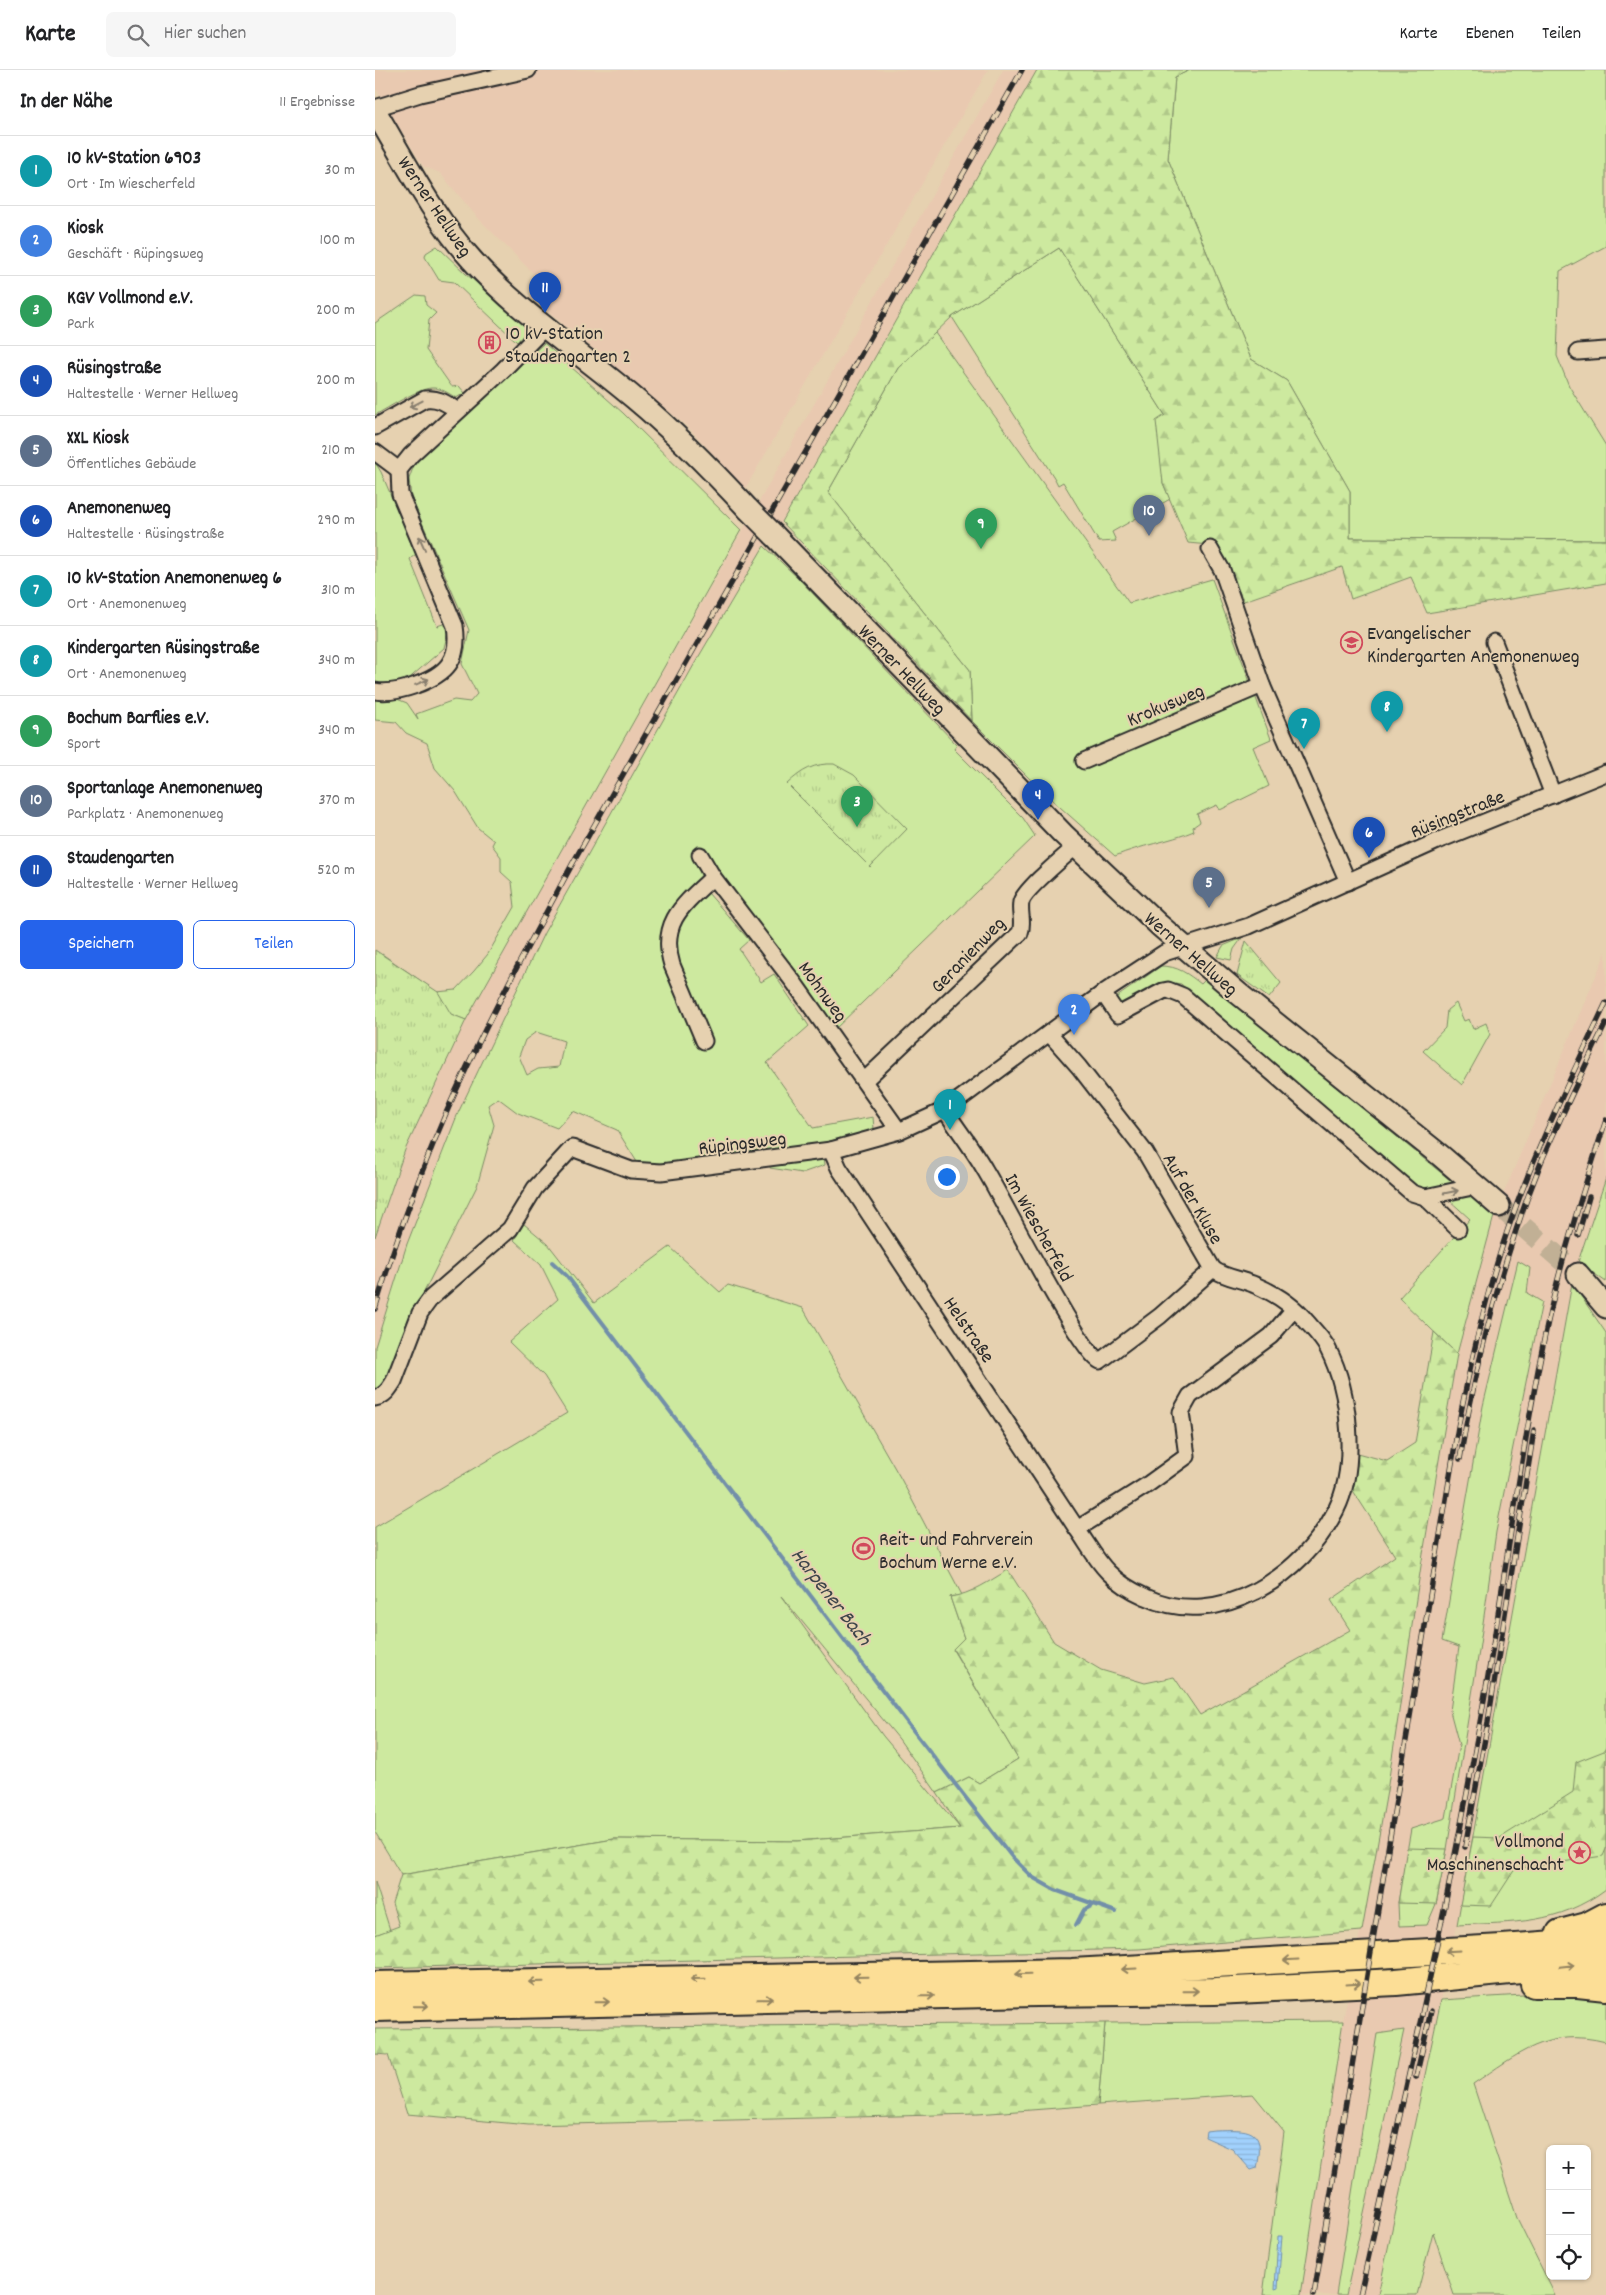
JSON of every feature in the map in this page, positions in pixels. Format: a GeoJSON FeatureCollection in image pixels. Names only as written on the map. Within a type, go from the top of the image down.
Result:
{"type":"FeatureCollection","features":[{"type":"Feature","properties":{"kind":"highway"},"geometry":{"type":"LineString","coordinates":[[1502,1948],[1519,1939],[1587,1926],[1606,1916]]}},
{"type":"Feature","properties":{"kind":"highway"},"geometry":{"type":"LineString","coordinates":[[375,1985],[1072,1972],[1502,1948],[1606,1940]]}},
{"type":"Feature","properties":{"kind":"highway"},"geometry":{"type":"LineString","coordinates":[[375,2008],[1037,1992],[1215,1991],[1396,1982],[1606,1962]]}},
{"type":"Feature","properties":{"kind":"highway"},"geometry":{"type":"LineString","coordinates":[[1396,1982],[1448,1988],[1578,1984],[1606,1987]]}},
{"type":"Feature","properties":{"kind":"main road","name":"Werner Hellweg"},"geometry":{"type":"LineString","coordinates":[[375,110],[442,221],[466,253],[512,298],[634,397],[688,446],[1076,846],[1183,948],[1477,1186],[1499,1206]]}},
{"type":"Feature","properties":{"kind":"main road"},"geometry":{"type":"LineString","coordinates":[[1606,1297],[1578,1274],[1606,1307]]}},
{"type":"Feature","properties":{"kind":"street"},"geometry":{"type":"LineString","coordinates":[[375,110],[420,94],[528,70]]}},
{"type":"Feature","properties":{"kind":"street"},"geometry":{"type":"LineString","coordinates":[[375,691],[402,690],[432,678],[449,664],[456,645],[455,626],[400,494],[399,470],[411,455],[458,412],[545,326]]}},
{"type":"Feature","properties":{"kind":"street"},"geometry":{"type":"LineString","coordinates":[[1578,352],[1606,350]]}},
{"type":"Feature","properties":{"kind":"street"},"geometry":{"type":"LineString","coordinates":[[375,427],[425,399],[433,398],[445,402],[458,412]]}},
{"type":"Feature","properties":{"kind":"street"},"geometry":{"type":"LineString","coordinates":[[375,452],[399,470]]}},
{"type":"Feature","properties":{"kind":"street"},"geometry":{"type":"LineString","coordinates":[[1210,549],[1222,570],[1263,685],[1348,882]]}},
{"type":"Feature","properties":{"kind":"street"},"geometry":{"type":"LineString","coordinates":[[1494,642],[1553,795]]}},
{"type":"Feature","properties":{"kind":"street","name":"Krokusweg"},"geometry":{"type":"LineString","coordinates":[[1084,761],[1263,685]]}},
{"type":"Feature","properties":{"kind":"street","name":"Rüsingstraße"},"geometry":{"type":"LineString","coordinates":[[1183,948],[1249,926],[1442,839],[1606,772]]}},
{"type":"Feature","properties":{"kind":"street","name":"Geranienweg"},"geometry":{"type":"LineString","coordinates":[[865,1080],[1020,933],[1023,924],[1021,910],[1023,897],[1076,846]]}},
{"type":"Feature","properties":{"kind":"street","name":"Mohnweg"},"geometry":{"type":"LineString","coordinates":[[700,855],[713,877],[795,984],[865,1080],[899,1131]]}},
{"type":"Feature","properties":{"kind":"street"},"geometry":{"type":"LineString","coordinates":[[703,1041],[672,965],[669,954],[669,936],[670,926],[680,908],[713,877]]}},
{"type":"Feature","properties":{"kind":"street","name":"Rüpingsweg"},"geometry":{"type":"LineString","coordinates":[[378,1398],[394,1381],[420,1313],[431,1298],[496,1244],[510,1229],[535,1188],[572,1148],[631,1170],[661,1172],[831,1150],[899,1131],[945,1110],[1103,993],[1164,953],[1183,948]]}},
{"type":"Feature","properties":{"kind":"street","name":"Werner Hellweg"},"geometry":{"type":"LineString","coordinates":[[1103,993],[1118,1015],[1163,991],[1168,990],[1183,996],[1412,1193],[1425,1196],[1458,1229]]}},
{"type":"Feature","properties":{"kind":"street","name":"Auf der Kluse"},"geometry":{"type":"LineString","coordinates":[[1049,1033],[1079,1067],[1145,1152],[1213,1269],[1160,1316],[1100,1361]]}},
{"type":"Feature","properties":{"kind":"street","name":"Im Wiescherfeld"},"geometry":{"type":"LineString","coordinates":[[945,1110],[986,1172],[1073,1328],[1088,1351],[1100,1361]]}},
{"type":"Feature","properties":{"kind":"street","name":"Helstraße"},"geometry":{"type":"LineString","coordinates":[[831,1150],[839,1168],[1077,1529],[1108,1572],[1130,1590],[1161,1604],[1179,1608],[1197,1608],[1234,1601],[1265,1586],[1297,1561],[1321,1535],[1336,1509],[1348,1468],[1349,1436],[1339,1376],[1327,1348],[1294,1309],[1256,1285],[1213,1269]]}},
{"type":"Feature","properties":{"kind":"street"},"geometry":{"type":"LineString","coordinates":[[1425,1196],[1477,1186]]}},
{"type":"Feature","properties":{"kind":"street"},"geometry":{"type":"LineString","coordinates":[[1077,1529],[1147,1485],[1187,1456],[1181,1412],[1191,1396],[1271,1336],[1294,1309]]}},
{"type":"Feature","properties":{"kind":"shaded area"},"geometry":{"type":"Polygon","coordinates":[[[375,70],[988,70],[745,489],[689,428],[530,297],[542,282],[478,218],[440,173],[423,166],[375,87],[375,70]]]}},
{"type":"Feature","properties":{"kind":"shaded area"},"geometry":{"type":"Polygon","coordinates":[[[1003,70],[1037,70],[782,522],[764,546],[695,663],[544,933],[458,1113],[407,1244],[375,1347],[375,1237],[405,1150],[466,1020],[1003,70]]]}},
{"type":"Feature","properties":{"kind":"shaded area"},"geometry":{"type":"Polygon","coordinates":[[[1606,952],[1606,1178],[1572,1283],[1457,1925],[1378,2295],[1301,2295],[1343,2021],[1387,1791],[1421,1566],[1457,1354],[1494,1216],[1606,952]]]}},
{"type":"Feature","properties":{"kind":"green space"},"geometry":{"type":"Polygon","coordinates":[[[1037,70],[1190,70],[1175,77],[1168,159],[1251,359],[1287,381],[1350,491],[1350,538],[1606,540],[1606,583],[1427,613],[1411,577],[1351,599],[1342,567],[1244,601],[1230,574],[1209,545],[1188,543],[1163,483],[1156,421],[1165,415],[1059,248],[952,317],[898,368],[828,492],[970,670],[972,721],[782,522],[1037,70]]]}},
{"type":"Feature","properties":{"kind":"green space"},"geometry":{"type":"Polygon","coordinates":[[[1190,70],[1606,70],[1606,246],[1560,271],[1557,356],[1569,386],[1606,446],[1606,540],[1350,538],[1350,491],[1287,381],[1251,359],[1168,159],[1175,77],[1190,70]]]}},
{"type":"Feature","properties":{"kind":"green space"},"geometry":{"type":"Polygon","coordinates":[[[437,246],[466,274],[531,326],[517,342],[454,282],[439,280],[425,257],[426,253],[437,246]]]}},
{"type":"Feature","properties":{"kind":"green space"},"geometry":{"type":"Polygon","coordinates":[[[1059,248],[1165,415],[1163,483],[1170,499],[1112,532],[1116,541],[1099,542],[1063,482],[1058,485],[952,317],[1059,248]]]}},
{"type":"Feature","properties":{"kind":"green space"},"geometry":{"type":"Polygon","coordinates":[[[416,295],[425,296],[426,305],[436,313],[429,320],[426,350],[452,387],[459,386],[465,393],[456,398],[445,391],[431,388],[425,389],[375,415],[375,323],[416,295]]]}},
{"type":"Feature","properties":{"kind":"green space"},"geometry":{"type":"Polygon","coordinates":[[[935,333],[1129,603],[1212,579],[1271,739],[1253,747],[1269,786],[1220,810],[1217,805],[1197,814],[1200,822],[1193,827],[1194,831],[1115,856],[1042,791],[972,721],[970,670],[828,492],[898,368],[935,333]]]}},
{"type":"Feature","properties":{"kind":"green space"},"geometry":{"type":"Polygon","coordinates":[[[544,343],[623,413],[741,530],[466,1020],[411,1000],[382,954],[437,992],[456,990],[488,954],[515,907],[512,882],[501,872],[501,857],[492,845],[494,841],[478,828],[455,791],[435,768],[427,743],[406,733],[396,722],[375,720],[375,462],[416,554],[410,559],[437,626],[443,624],[448,631],[444,648],[404,683],[387,695],[407,703],[418,719],[416,714],[454,700],[470,702],[477,694],[462,664],[469,630],[411,497],[409,479],[415,462],[544,343]]]}},
{"type":"Feature","properties":{"kind":"green space"},"geometry":{"type":"Polygon","coordinates":[[[764,546],[799,579],[957,745],[954,749],[1023,818],[1035,836],[835,1029],[702,855],[700,873],[708,893],[749,940],[739,949],[761,982],[774,974],[809,1026],[767,1063],[813,1128],[873,1117],[874,1129],[830,1142],[824,1157],[825,1165],[802,1173],[770,1168],[776,1152],[652,1165],[637,1162],[617,1130],[573,1111],[557,1128],[518,1113],[498,1098],[488,1105],[494,1125],[477,1186],[418,1304],[387,1379],[375,1390],[375,1347],[407,1244],[458,1113],[544,933],[695,663],[764,546]],[[536,1032],[525,1040],[519,1056],[527,1075],[538,1069],[559,1067],[564,1041],[536,1032]]]}},
{"type":"Feature","properties":{"kind":"green space"},"geometry":{"type":"Polygon","coordinates":[[[834,764],[854,775],[907,829],[870,867],[787,784],[809,768],[834,764]]]}},
{"type":"Feature","properties":{"kind":"green space"},"geometry":{"type":"Polygon","coordinates":[[[1242,938],[1234,949],[1231,960],[1217,957],[1223,946],[1242,938]]]}},
{"type":"Feature","properties":{"kind":"green space"},"geometry":{"type":"Polygon","coordinates":[[[1246,941],[1281,983],[1269,998],[1237,975],[1246,941]]]}},
{"type":"Feature","properties":{"kind":"green space"},"geometry":{"type":"Polygon","coordinates":[[[375,950],[438,992],[451,1014],[466,1020],[405,1150],[375,1237],[375,950]]]}},
{"type":"Feature","properties":{"kind":"green space"},"geometry":{"type":"Polygon","coordinates":[[[1161,966],[1178,969],[1201,984],[1205,980],[1494,1216],[1457,1354],[1399,1298],[1470,1219],[1448,1199],[1441,1205],[1419,1192],[1181,984],[1168,982],[1121,1007],[1114,999],[1161,966]]]}},
{"type":"Feature","properties":{"kind":"green space"},"geometry":{"type":"Polygon","coordinates":[[[1456,1003],[1464,1021],[1469,1019],[1473,1029],[1486,1023],[1490,1034],[1462,1085],[1423,1051],[1445,1028],[1447,1010],[1456,1003]]]}},
{"type":"Feature","properties":{"kind":"green space"},"geometry":{"type":"Polygon","coordinates":[[[1606,1178],[1606,1282],[1578,1262],[1606,1178]]]}},
{"type":"Feature","properties":{"kind":"green space"},"geometry":{"type":"Polygon","coordinates":[[[524,1224],[548,1244],[594,1303],[670,1247],[720,1292],[728,1285],[803,1308],[901,1479],[962,1595],[950,1597],[964,1638],[953,1650],[1018,1759],[979,1783],[969,1777],[937,1793],[899,1739],[781,1596],[883,1736],[960,1828],[797,1841],[614,1839],[401,1875],[375,1832],[375,1527],[567,1413],[544,1376],[509,1342],[558,1299],[541,1265],[514,1240],[524,1224]]]}},
{"type":"Feature","properties":{"kind":"green space"},"geometry":{"type":"Polygon","coordinates":[[[1518,1261],[1530,1268],[1527,1293],[1542,1302],[1496,1532],[1447,1849],[1436,1904],[1427,1925],[1399,1926],[1398,1903],[1411,1829],[1446,1818],[1459,1745],[1450,1711],[1459,1647],[1442,1641],[1483,1406],[1518,1261]]]}},
{"type":"Feature","properties":{"kind":"green space"},"geometry":{"type":"Polygon","coordinates":[[[1572,1283],[1606,1333],[1606,1889],[1588,1901],[1553,1915],[1517,1922],[1457,1925],[1572,1283]]]}},
{"type":"Feature","properties":{"kind":"green space"},"geometry":{"type":"Polygon","coordinates":[[[1434,1332],[1457,1354],[1421,1566],[1387,1791],[1362,1931],[1139,1949],[375,1968],[375,1935],[399,1926],[392,1903],[401,1875],[614,1839],[797,1841],[960,1828],[937,1793],[969,1777],[979,1783],[1018,1759],[953,1649],[964,1638],[950,1597],[973,1590],[1008,1570],[1054,1642],[1101,1670],[1145,1683],[1174,1677],[1200,1715],[1350,1630],[1331,1600],[1395,1556],[1352,1489],[1357,1453],[1387,1461],[1415,1443],[1434,1332]]]}},
{"type":"Feature","properties":{"kind":"green space"},"geometry":{"type":"Polygon","coordinates":[[[1606,1747],[1606,1849],[1603,1856],[1515,1869],[1491,1906],[1460,1905],[1473,1837],[1500,1838],[1573,1792],[1576,1762],[1604,1751],[1606,1747]]]}},
{"type":"Feature","properties":{"kind":"green space"},"geometry":{"type":"Polygon","coordinates":[[[1407,1848],[1447,1849],[1436,1904],[1398,1903],[1407,1848]]]}},
{"type":"Feature","properties":{"kind":"green space"},"geometry":{"type":"Polygon","coordinates":[[[375,1882],[390,1930],[375,1935],[375,1882]]]}},
{"type":"Feature","properties":{"kind":"green space"},"geometry":{"type":"Polygon","coordinates":[[[1556,1993],[1606,2000],[1606,2042],[1586,2038],[1567,2038],[1535,2046],[1505,2062],[1473,2084],[1517,2218],[1555,2295],[1454,2295],[1433,2232],[1417,2295],[1378,2295],[1441,2000],[1556,1993]]]}},
{"type":"Feature","properties":{"kind":"green space"},"geometry":{"type":"Polygon","coordinates":[[[1343,2021],[1301,2295],[1263,2295],[1284,2132],[1253,2094],[1098,2105],[1105,2023],[1343,2021]]]}},
{"type":"Feature","properties":{"kind":"green space"},"geometry":{"type":"Polygon","coordinates":[[[1105,2023],[1098,2105],[977,2114],[529,2125],[407,2114],[388,2055],[375,2054],[375,2029],[1105,2023]]]}},
{"type":"Feature","properties":{"kind":"green space"},"geometry":{"type":"Polygon","coordinates":[[[1404,2030],[1346,2295],[1336,2295],[1377,2034],[1404,2030]]]}},
{"type":"Feature","properties":{"kind":"water"},"geometry":{"type":"Polygon","coordinates":[[[1237,2130],[1252,2133],[1257,2138],[1259,2145],[1257,2168],[1251,2170],[1232,2149],[1205,2137],[1206,2131],[1237,2130]]]}},
{"type":"Feature","properties":{"kind":"water"},"geometry":{"type":"Polygon","coordinates":[[[1278,2236],[1282,2236],[1278,2288],[1275,2289],[1278,2236]]]}},
{"type":"Feature","properties":{"kind":"waterway","name":"Harpener Bach"},"geometry":{"type":"LineString","coordinates":[[552,1262],[567,1276],[1012,1857],[1032,1877],[1055,1890],[1116,1912]]}},
{"type":"Feature","properties":{"kind":"waterway"},"geometry":{"type":"LineString","coordinates":[[1076,1925],[1084,1910],[1093,1905]]}},
{"type":"Feature","properties":{"kind":"tunnel"},"geometry":{"type":"LineString","coordinates":[[1499,1206],[1578,1274]]}},
{"type":"Feature","properties":{"kind":"railway"},"geometry":{"type":"LineString","coordinates":[[375,1309],[405,1217],[428,1156],[453,1096],[519,963],[574,861],[1022,70]]}},
{"type":"Feature","properties":{"kind":"railway"},"geometry":{"type":"LineString","coordinates":[[1314,2295],[1458,1427],[1472,1359],[1495,1269],[1524,1185],[1606,1003]]}},
{"type":"Feature","properties":{"kind":"railway"},"geometry":{"type":"LineString","coordinates":[[1460,1459],[1483,1345],[1515,1233],[1542,1160],[1606,1023]]}},
{"type":"Feature","properties":{"kind":"railway"},"geometry":{"type":"LineString","coordinates":[[1360,2295],[1423,2012],[1466,1799],[1488,1679],[1535,1384],[1545,1335],[1565,1254],[1606,1120]]}},
{"type":"Feature","properties":{"kind":"railway"},"geometry":{"type":"LineString","coordinates":[[1578,1235],[1589,1197]]}},
{"type":"Feature","properties":{"kind":"railway"},"geometry":{"type":"LineString","coordinates":[[1465,1847],[1488,1722],[1534,1430]]}},
{"type":"Feature","properties":{"kind":"railway"},"geometry":{"type":"LineString","coordinates":[[1416,2077],[1431,2011]]}},
{"type":"Feature","properties":{"kind":"place","name":"Staudengarten"},"geometry":{"type":"Point","coordinates":[545,313]}},
{"type":"Feature","properties":{"kind":"place","name":"10 kV-Station Staudengarten 2"},"geometry":{"type":"Point","coordinates":[489,343]}},
{"type":"Feature","properties":{"kind":"place","name":"Sportanlage Anemonenweg"},"geometry":{"type":"Point","coordinates":[1149,536]}},
{"type":"Feature","properties":{"kind":"place","name":"Bochum Barflies e.V."},"geometry":{"type":"Point","coordinates":[981,549]}},
{"type":"Feature","properties":{"kind":"place","name":"Evangelischer Kindergarten Anemonenweg"},"geometry":{"type":"Point","coordinates":[1351,643]}},
{"type":"Feature","properties":{"kind":"place","name":"Kindergarten Rüsingstraße"},"geometry":{"type":"Point","coordinates":[1387,732]}},
{"type":"Feature","properties":{"kind":"place","name":"10 kV-Station Anemonenweg 6"},"geometry":{"type":"Point","coordinates":[1304,749]}},
{"type":"Feature","properties":{"kind":"place","name":"Rüsingstraße"},"geometry":{"type":"Point","coordinates":[1038,820]}},
{"type":"Feature","properties":{"kind":"place","name":"KGV Vollmond e.V."},"geometry":{"type":"Point","coordinates":[857,827]}},
{"type":"Feature","properties":{"kind":"place","name":"Anemonenweg"},"geometry":{"type":"Point","coordinates":[1369,858]}},
{"type":"Feature","properties":{"kind":"place","name":"XXL Kiosk"},"geometry":{"type":"Point","coordinates":[1209,908]}},
{"type":"Feature","properties":{"kind":"place","name":"Kiosk"},"geometry":{"type":"Point","coordinates":[1074,1035]}},
{"type":"Feature","properties":{"kind":"place","name":"10 kV-Station 6903"},"geometry":{"type":"Point","coordinates":[950,1130]}},
{"type":"Feature","properties":{"kind":"place","name":"Reit- und Fahrverein Bochum Werne e.V."},"geometry":{"type":"Point","coordinates":[863,1549]}},
{"type":"Feature","properties":{"kind":"place","name":"Vollmond Maschinenschacht"},"geometry":{"type":"Point","coordinates":[1580,1852]}}]}
